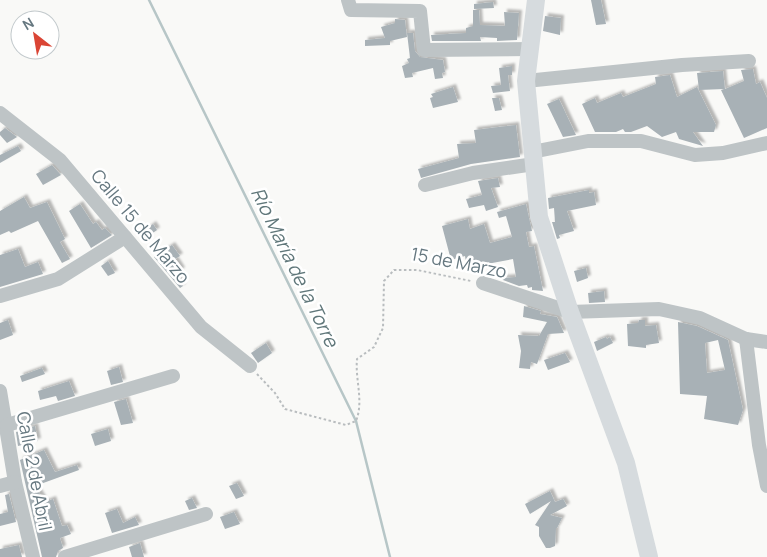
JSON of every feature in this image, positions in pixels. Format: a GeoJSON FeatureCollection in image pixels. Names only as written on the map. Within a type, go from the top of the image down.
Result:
{"type":"FeatureCollection","features":[{"type":"Feature","properties":{"kind":"main road"},"geometry":{"type":"LineString","coordinates":[[536,0],[526,81],[539,217],[570,312],[626,463],[649,557]]}},
{"type":"Feature","properties":{"kind":"street"},"geometry":{"type":"LineString","coordinates":[[348,0],[351,10],[420,11],[424,50],[530,49]]}},
{"type":"Feature","properties":{"kind":"street"},"geometry":{"type":"LineString","coordinates":[[526,81],[682,65],[749,61]]}},
{"type":"Feature","properties":{"kind":"street","name":"Calle 15 de Marzo"},"geometry":{"type":"LineString","coordinates":[[0,112],[60,160],[200,327],[250,366]]}},
{"type":"Feature","properties":{"kind":"street"},"geometry":{"type":"LineString","coordinates":[[425,185],[533,158],[588,141],[642,140],[695,155],[723,153],[767,142]]}},
{"type":"Feature","properties":{"kind":"street"},"geometry":{"type":"LineString","coordinates":[[0,296],[58,279],[124,237]]}},
{"type":"Feature","properties":{"kind":"street","name":"15 de Marzo"},"geometry":{"type":"LineString","coordinates":[[482,283],[570,312]]}},
{"type":"Feature","properties":{"kind":"street"},"geometry":{"type":"LineString","coordinates":[[570,312],[659,309],[700,318],[746,339],[767,342]]}},
{"type":"Feature","properties":{"kind":"street"},"geometry":{"type":"LineString","coordinates":[[746,339],[759,444],[767,486]]}},
{"type":"Feature","properties":{"kind":"street"},"geometry":{"type":"LineString","coordinates":[[6,425],[173,376]]}},
{"type":"Feature","properties":{"kind":"street","name":"Calle 2 de Abril"},"geometry":{"type":"LineString","coordinates":[[0,394],[15,482],[33,557]]}},
{"type":"Feature","properties":{"kind":"street"},"geometry":{"type":"LineString","coordinates":[[0,486],[15,482]]}},
{"type":"Feature","properties":{"kind":"street"},"geometry":{"type":"LineString","coordinates":[[65,557],[206,514]]}},
{"type":"Feature","properties":{"kind":"path","name":"15 de Marzo"},"geometry":{"type":"LineString","coordinates":[[250,366],[275,393],[285,409],[346,425],[356,421],[361,409],[356,372],[357,359],[374,346],[383,328],[384,281],[394,270],[417,270],[482,283]]}},
{"type":"Feature","properties":{"kind":"building"},"geometry":{"type":"Polygon","coordinates":[[[591,0],[601,0],[606,24],[596,25],[591,0]]]}},
{"type":"Feature","properties":{"kind":"building"},"geometry":{"type":"Polygon","coordinates":[[[493,2],[494,8],[474,9],[474,4],[493,2]]]}},
{"type":"Feature","properties":{"kind":"building"},"geometry":{"type":"Polygon","coordinates":[[[473,10],[479,10],[480,25],[505,26],[504,12],[519,13],[517,40],[497,41],[497,38],[480,37],[481,41],[432,41],[431,35],[466,33],[466,28],[473,26],[473,10]]]}},
{"type":"Feature","properties":{"kind":"building"},"geometry":{"type":"Polygon","coordinates":[[[545,16],[561,18],[560,35],[543,31],[545,16]]]}},
{"type":"Feature","properties":{"kind":"building"},"geometry":{"type":"Polygon","coordinates":[[[395,19],[405,20],[407,37],[390,41],[390,45],[365,46],[365,40],[385,38],[381,27],[395,23],[395,19]]]}},
{"type":"Feature","properties":{"kind":"building"},"geometry":{"type":"Polygon","coordinates":[[[407,33],[413,33],[415,51],[420,57],[443,60],[445,72],[442,73],[443,78],[435,79],[433,68],[412,73],[413,77],[405,78],[402,66],[409,63],[407,59],[410,58],[407,33]]]}},
{"type":"Feature","properties":{"kind":"building"},"geometry":{"type":"Polygon","coordinates":[[[512,66],[512,75],[508,75],[510,91],[493,93],[491,86],[501,85],[499,68],[512,66]]]}},
{"type":"Feature","properties":{"kind":"building"},"geometry":{"type":"Polygon","coordinates":[[[753,69],[756,84],[760,82],[767,98],[767,128],[744,138],[721,90],[724,89],[699,90],[697,73],[723,71],[725,89],[744,81],[741,70],[753,69]]]}},
{"type":"Feature","properties":{"kind":"building"},"geometry":{"type":"Polygon","coordinates":[[[670,75],[677,97],[697,87],[716,125],[714,132],[693,132],[703,146],[679,139],[676,132],[662,137],[647,126],[631,132],[625,132],[623,129],[616,132],[595,132],[582,104],[595,98],[597,103],[621,93],[623,97],[656,84],[655,77],[670,75]]]}},
{"type":"Feature","properties":{"kind":"building"},"geometry":{"type":"Polygon","coordinates":[[[453,87],[458,102],[433,108],[430,98],[433,97],[431,94],[453,87]]]}},
{"type":"Feature","properties":{"kind":"building"},"geometry":{"type":"Polygon","coordinates":[[[492,98],[499,98],[502,110],[495,111],[492,98]]]}},
{"type":"Feature","properties":{"kind":"building"},"geometry":{"type":"Polygon","coordinates":[[[559,99],[576,135],[563,137],[547,104],[559,99]]]}},
{"type":"Feature","properties":{"kind":"building"},"geometry":{"type":"Polygon","coordinates":[[[516,125],[520,157],[471,164],[421,178],[418,169],[459,158],[457,144],[476,143],[474,130],[516,125]]]}},
{"type":"Feature","properties":{"kind":"building"},"geometry":{"type":"Polygon","coordinates":[[[5,128],[17,137],[7,143],[0,135],[0,132],[5,128]]]}},
{"type":"Feature","properties":{"kind":"building"},"geometry":{"type":"Polygon","coordinates":[[[18,146],[21,151],[0,163],[0,155],[18,146]]]}},
{"type":"Feature","properties":{"kind":"building"},"geometry":{"type":"Polygon","coordinates":[[[52,165],[61,175],[43,185],[36,174],[52,165]]]}},
{"type":"Feature","properties":{"kind":"building"},"geometry":{"type":"Polygon","coordinates":[[[498,178],[500,187],[491,188],[498,207],[486,211],[484,205],[469,208],[466,199],[482,195],[478,181],[498,178]]]}},
{"type":"Feature","properties":{"kind":"building"},"geometry":{"type":"Polygon","coordinates":[[[589,190],[589,193],[594,192],[596,205],[567,211],[574,231],[559,235],[560,238],[557,239],[552,222],[555,222],[554,208],[549,209],[548,198],[589,190]]]}},
{"type":"Feature","properties":{"kind":"building"},"geometry":{"type":"Polygon","coordinates":[[[24,197],[30,208],[47,202],[65,239],[60,242],[70,259],[62,263],[38,221],[11,233],[9,231],[0,235],[0,211],[24,197]]]}},
{"type":"Feature","properties":{"kind":"building"},"geometry":{"type":"Polygon","coordinates":[[[80,204],[93,224],[96,222],[102,230],[105,228],[112,235],[91,248],[69,211],[80,204]]]}},
{"type":"Feature","properties":{"kind":"building"},"geometry":{"type":"Polygon","coordinates":[[[526,204],[532,231],[526,232],[529,247],[534,246],[543,291],[532,290],[532,287],[528,288],[527,285],[519,286],[503,280],[502,278],[516,277],[513,259],[476,266],[475,260],[466,262],[465,256],[451,260],[442,226],[468,219],[470,229],[484,224],[490,243],[512,237],[506,216],[499,218],[497,212],[526,204]]]}},
{"type":"Feature","properties":{"kind":"building"},"geometry":{"type":"Polygon","coordinates":[[[153,224],[157,230],[147,237],[143,232],[153,224]]]}},
{"type":"Feature","properties":{"kind":"building"},"geometry":{"type":"Polygon","coordinates":[[[172,245],[180,256],[175,259],[182,270],[175,275],[183,286],[180,288],[154,257],[172,245]]]}},
{"type":"Feature","properties":{"kind":"building"},"geometry":{"type":"Polygon","coordinates":[[[18,249],[25,267],[38,262],[43,274],[0,287],[0,255],[18,249]]]}},
{"type":"Feature","properties":{"kind":"building"},"geometry":{"type":"Polygon","coordinates":[[[108,261],[115,273],[108,276],[101,266],[108,261]]]}},
{"type":"Feature","properties":{"kind":"building"},"geometry":{"type":"Polygon","coordinates":[[[586,268],[588,278],[577,282],[574,271],[586,268]]]}},
{"type":"Feature","properties":{"kind":"building"},"geometry":{"type":"Polygon","coordinates":[[[604,291],[605,302],[589,303],[588,293],[604,291]]]}},
{"type":"Feature","properties":{"kind":"building"},"geometry":{"type":"Polygon","coordinates":[[[524,306],[541,311],[540,314],[557,317],[564,333],[548,334],[537,364],[531,362],[530,369],[519,368],[521,351],[518,335],[539,336],[547,322],[523,317],[524,306]]]}},
{"type":"Feature","properties":{"kind":"building"},"geometry":{"type":"Polygon","coordinates":[[[8,320],[13,335],[0,340],[0,323],[8,320]]]}},
{"type":"Feature","properties":{"kind":"building"},"geometry":{"type":"Polygon","coordinates":[[[639,320],[645,320],[645,326],[656,325],[659,343],[646,345],[646,348],[628,346],[627,324],[638,323],[639,320]]]}},
{"type":"Feature","properties":{"kind":"building"},"geometry":{"type":"Polygon","coordinates":[[[678,322],[697,326],[728,340],[743,410],[738,425],[704,419],[707,396],[680,394],[678,322]],[[718,340],[705,343],[707,373],[725,370],[718,340]]]}},
{"type":"Feature","properties":{"kind":"building"},"geometry":{"type":"Polygon","coordinates":[[[606,337],[607,339],[610,337],[613,343],[597,351],[594,342],[606,337]]]}},
{"type":"Feature","properties":{"kind":"building"},"geometry":{"type":"Polygon","coordinates":[[[266,343],[272,353],[258,363],[251,353],[266,343]]]}},
{"type":"Feature","properties":{"kind":"building"},"geometry":{"type":"Polygon","coordinates":[[[565,353],[570,362],[548,370],[544,360],[565,353]]]}},
{"type":"Feature","properties":{"kind":"building"},"geometry":{"type":"Polygon","coordinates":[[[119,367],[123,382],[111,385],[107,371],[119,367]]]}},
{"type":"Feature","properties":{"kind":"building"},"geometry":{"type":"Polygon","coordinates":[[[42,368],[45,374],[22,382],[20,376],[42,368]]]}},
{"type":"Feature","properties":{"kind":"building"},"geometry":{"type":"Polygon","coordinates":[[[69,381],[75,396],[58,401],[56,396],[40,400],[38,391],[69,381]]]}},
{"type":"Feature","properties":{"kind":"building"},"geometry":{"type":"Polygon","coordinates":[[[126,399],[133,423],[121,425],[114,402],[126,399]]]}},
{"type":"Feature","properties":{"kind":"building"},"geometry":{"type":"Polygon","coordinates":[[[35,426],[38,441],[18,446],[16,432],[35,426]]]}},
{"type":"Feature","properties":{"kind":"building"},"geometry":{"type":"Polygon","coordinates":[[[108,429],[111,441],[95,446],[91,434],[108,429]]]}},
{"type":"Feature","properties":{"kind":"building"},"geometry":{"type":"Polygon","coordinates":[[[44,450],[55,472],[77,465],[79,470],[35,486],[45,502],[53,499],[62,526],[67,525],[71,534],[60,538],[63,548],[58,551],[56,557],[42,557],[20,460],[44,450]]]}},
{"type":"Feature","properties":{"kind":"building"},"geometry":{"type":"Polygon","coordinates":[[[237,483],[244,496],[236,499],[229,486],[237,483]]]}},
{"type":"Feature","properties":{"kind":"building"},"geometry":{"type":"Polygon","coordinates":[[[550,491],[555,502],[563,499],[567,506],[550,515],[562,518],[556,528],[555,546],[546,548],[539,536],[539,527],[535,525],[551,501],[530,514],[525,504],[550,491]]]}},
{"type":"Feature","properties":{"kind":"building"},"geometry":{"type":"Polygon","coordinates":[[[9,494],[16,522],[0,526],[0,514],[8,512],[5,495],[9,494]]]}},
{"type":"Feature","properties":{"kind":"building"},"geometry":{"type":"Polygon","coordinates":[[[192,498],[197,508],[189,510],[185,501],[192,498]]]}},
{"type":"Feature","properties":{"kind":"building"},"geometry":{"type":"Polygon","coordinates":[[[117,509],[123,523],[135,517],[139,525],[112,533],[105,513],[117,509]]]}},
{"type":"Feature","properties":{"kind":"building"},"geometry":{"type":"Polygon","coordinates":[[[234,512],[240,524],[225,529],[220,517],[234,512]]]}},
{"type":"Feature","properties":{"kind":"building"},"geometry":{"type":"Polygon","coordinates":[[[140,543],[144,557],[132,557],[129,547],[140,543]]]}},
{"type":"Feature","properties":{"kind":"building"},"geometry":{"type":"Polygon","coordinates":[[[19,545],[22,557],[0,557],[0,549],[19,545]]]}},
{"type":"Feature","properties":{"kind":"waterway","name":"Río María de la Torre"},"geometry":{"type":"LineString","coordinates":[[149,0],[356,421],[390,557]]}}]}
